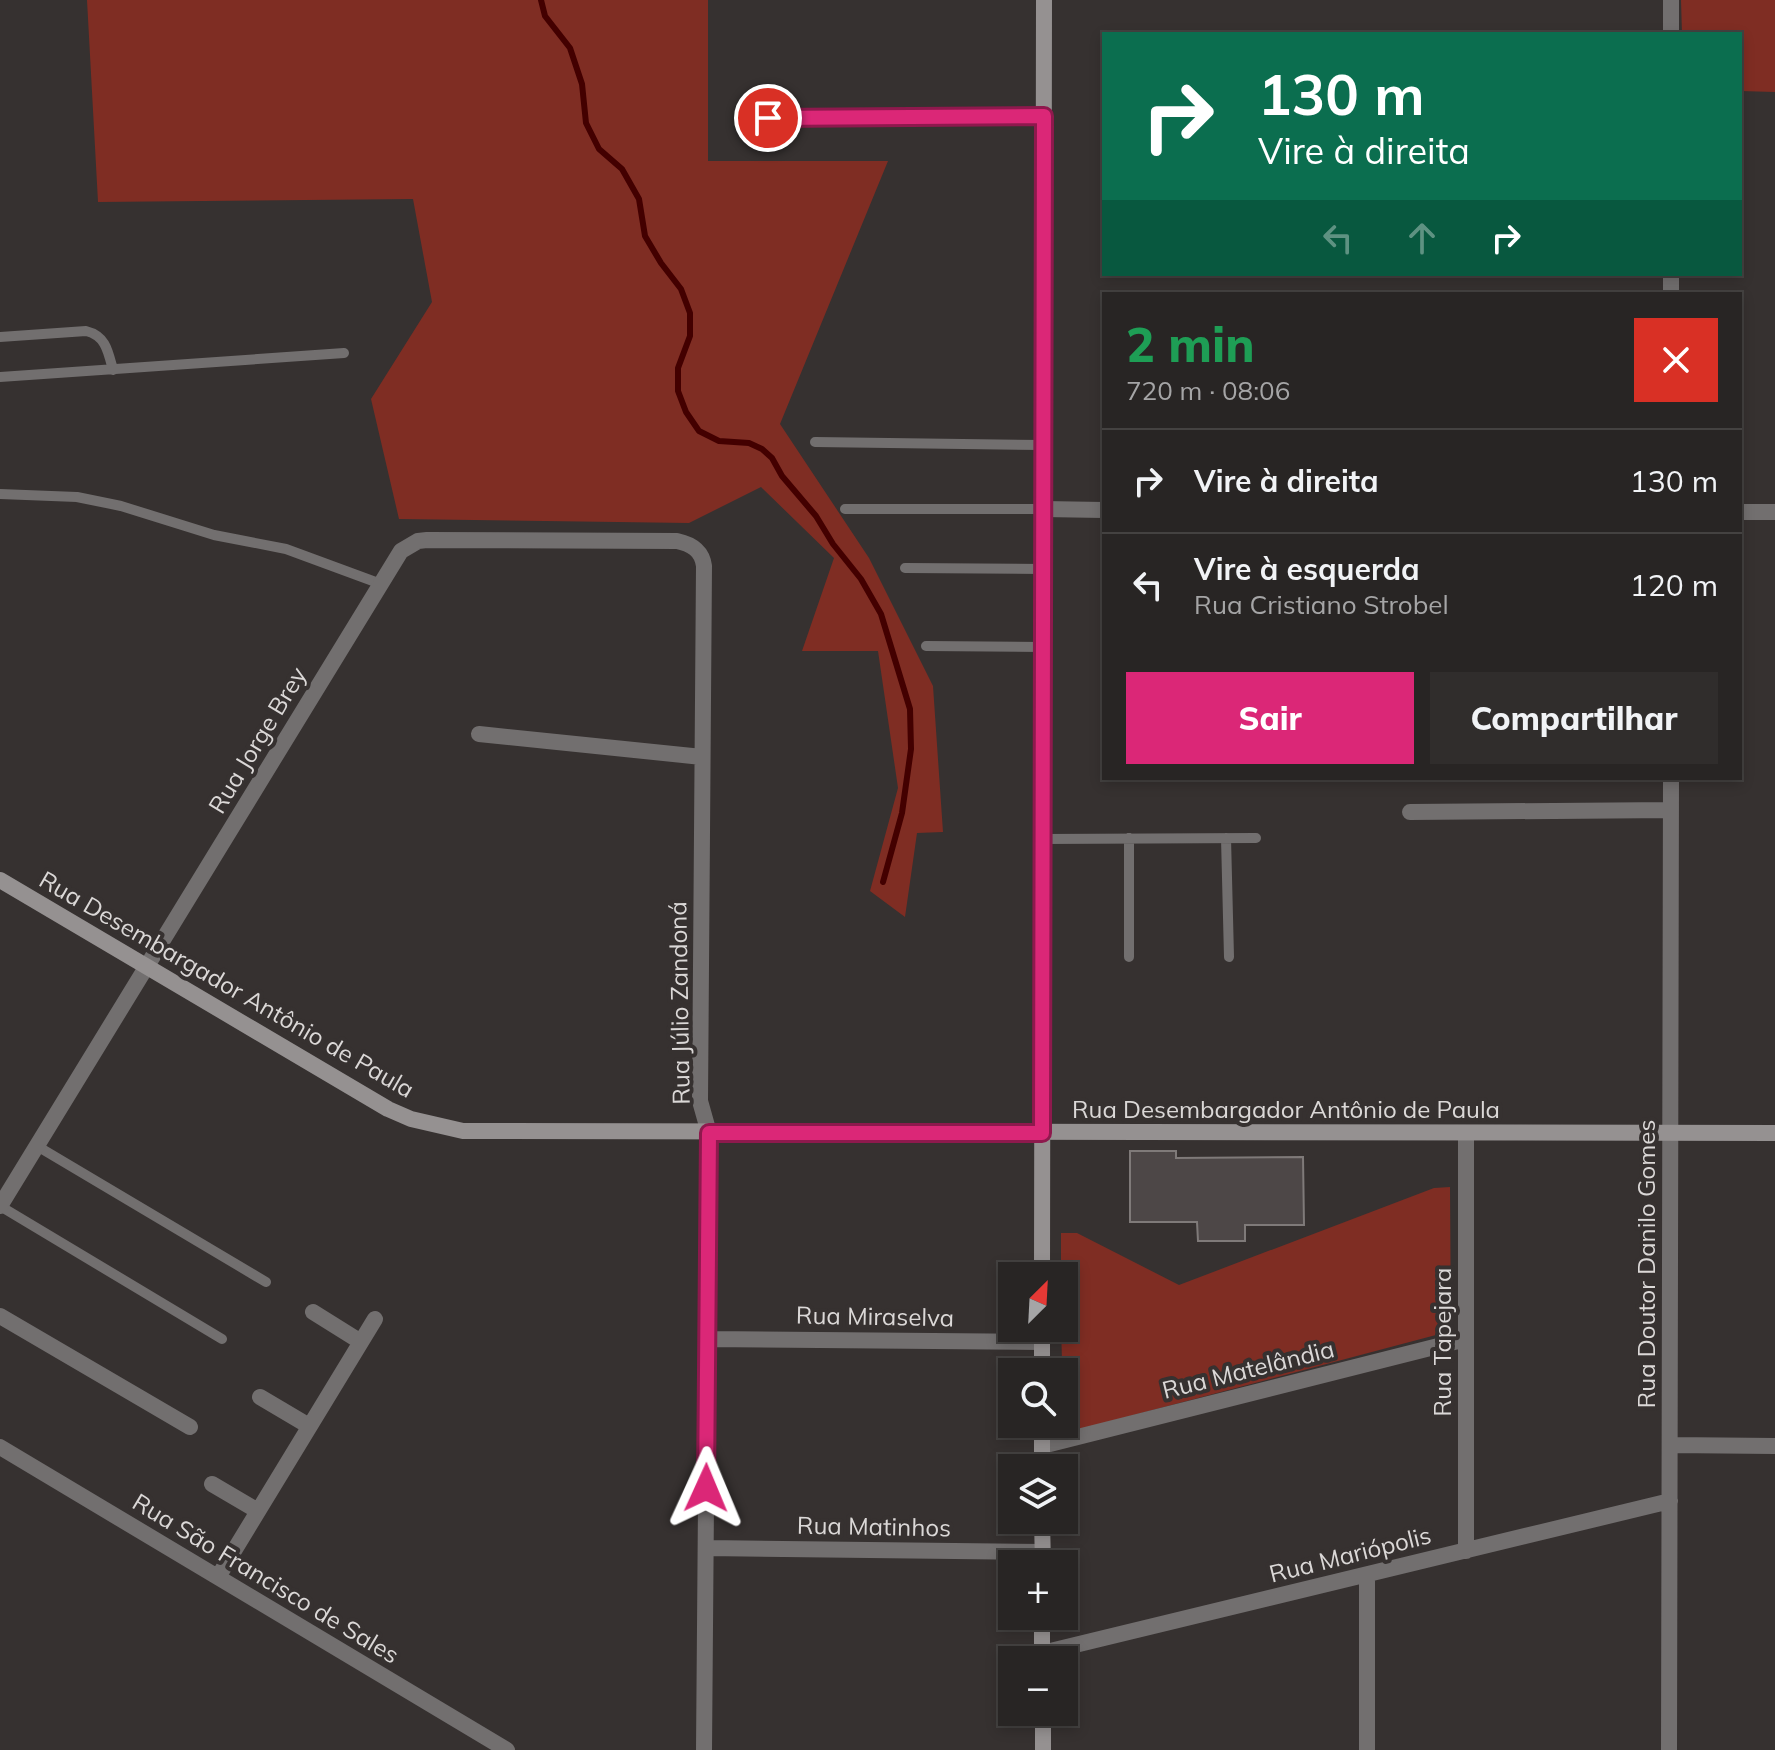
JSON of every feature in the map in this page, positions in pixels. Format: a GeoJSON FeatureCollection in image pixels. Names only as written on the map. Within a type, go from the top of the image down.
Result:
{"type":"FeatureCollection","features":[{"type":"Feature","properties":{"kind":"main road"},"geometry":{"type":"LineString","coordinates":[[1042,1262],[1044,0]]}},
{"type":"Feature","properties":{"kind":"main road","name":"Rua Desembargador Antônio de Paula"},"geometry":{"type":"LineString","coordinates":[[0,880],[388,1109],[438,1127],[487,1133],[1775,1133]]}},
{"type":"Feature","properties":{"kind":"main road"},"geometry":{"type":"LineString","coordinates":[[1042,1438],[1042,1454]]}},
{"type":"Feature","properties":{"kind":"main road"},"geometry":{"type":"LineString","coordinates":[[1043,1726],[1043,1750]]}},
{"type":"Feature","properties":{"kind":"street"},"geometry":{"type":"LineString","coordinates":[[1671,0],[1671,32]]}},
{"type":"Feature","properties":{"kind":"street"},"geometry":{"type":"LineString","coordinates":[[1043,509],[1102,510]]}},
{"type":"Feature","properties":{"kind":"street"},"geometry":{"type":"LineString","coordinates":[[1742,512],[1775,512]]}},
{"type":"Feature","properties":{"kind":"street","name":"Rua Jorge Brey"},"geometry":{"type":"LineString","coordinates":[[0,1206],[401,551],[418,541],[677,541],[693,547]]}},
{"type":"Feature","properties":{"kind":"street","name":"Rua Júlio Zandoná"},"geometry":{"type":"LineString","coordinates":[[693,547],[699,552],[704,566],[700,1101],[709,1133],[704,1750]]}},
{"type":"Feature","properties":{"kind":"street"},"geometry":{"type":"LineString","coordinates":[[479,734],[702,757]]}},
{"type":"Feature","properties":{"kind":"street","name":"Rua Doutor Danilo Gomes"},"geometry":{"type":"LineString","coordinates":[[1669,1750],[1671,780]]}},
{"type":"Feature","properties":{"kind":"street"},"geometry":{"type":"LineString","coordinates":[[1410,812],[1671,810]]}},
{"type":"Feature","properties":{"kind":"street","name":"Rua Tapejara"},"geometry":{"type":"LineString","coordinates":[[1466,1133],[1466,1551]]}},
{"type":"Feature","properties":{"kind":"street"},"geometry":{"type":"LineString","coordinates":[[313,1312],[361,1342]]}},
{"type":"Feature","properties":{"kind":"street"},"geometry":{"type":"LineString","coordinates":[[0,1316],[190,1427]]}},
{"type":"Feature","properties":{"kind":"street"},"geometry":{"type":"LineString","coordinates":[[218,1577],[375,1319]]}},
{"type":"Feature","properties":{"kind":"street","name":"Rua Miraselva"},"geometry":{"type":"LineString","coordinates":[[707,1339],[998,1336]]}},
{"type":"Feature","properties":{"kind":"street","name":"Rua Matelândia"},"geometry":{"type":"LineString","coordinates":[[1042,1446],[1466,1339]]}},
{"type":"Feature","properties":{"kind":"street"},"geometry":{"type":"LineString","coordinates":[[260,1397],[309,1426]]}},
{"type":"Feature","properties":{"kind":"street"},"geometry":{"type":"LineString","coordinates":[[1670,1445],[1775,1446]]}},
{"type":"Feature","properties":{"kind":"street","name":"Rua São Francisco de Sales"},"geometry":{"type":"LineString","coordinates":[[0,1447],[507,1750]]}},
{"type":"Feature","properties":{"kind":"street"},"geometry":{"type":"LineString","coordinates":[[212,1484],[258,1511]]}},
{"type":"Feature","properties":{"kind":"street","name":"Rua Mariópolis"},"geometry":{"type":"LineString","coordinates":[[1078,1648],[1670,1501]]}},
{"type":"Feature","properties":{"kind":"street","name":"Rua Matinhos"},"geometry":{"type":"LineString","coordinates":[[706,1548],[998,1557]]}},
{"type":"Feature","properties":{"kind":"street"},"geometry":{"type":"LineString","coordinates":[[1367,1575],[1367,1750]]}},
{"type":"Feature","properties":{"kind":"lane"},"geometry":{"type":"LineString","coordinates":[[768,118],[1044,116]]}},
{"type":"Feature","properties":{"kind":"lane"},"geometry":{"type":"LineString","coordinates":[[0,337],[86,331],[97,334],[106,343],[113,370]]}},
{"type":"Feature","properties":{"kind":"lane"},"geometry":{"type":"LineString","coordinates":[[0,377],[344,353]]}},
{"type":"Feature","properties":{"kind":"lane"},"geometry":{"type":"LineString","coordinates":[[815,442],[1043,445]]}},
{"type":"Feature","properties":{"kind":"lane"},"geometry":{"type":"LineString","coordinates":[[0,494],[77,497],[121,506],[214,535],[286,549],[381,584]]}},
{"type":"Feature","properties":{"kind":"lane"},"geometry":{"type":"LineString","coordinates":[[845,509],[1043,509]]}},
{"type":"Feature","properties":{"kind":"lane"},"geometry":{"type":"LineString","coordinates":[[905,568],[1043,569]]}},
{"type":"Feature","properties":{"kind":"lane"},"geometry":{"type":"LineString","coordinates":[[926,646],[1043,647]]}},
{"type":"Feature","properties":{"kind":"lane"},"geometry":{"type":"LineString","coordinates":[[1129,838],[1129,957]]}},
{"type":"Feature","properties":{"kind":"lane"},"geometry":{"type":"LineString","coordinates":[[1226,838],[1229,957]]}},
{"type":"Feature","properties":{"kind":"lane"},"geometry":{"type":"LineString","coordinates":[[1042,839],[1256,838]]}},
{"type":"Feature","properties":{"kind":"lane"},"geometry":{"type":"LineString","coordinates":[[37,1146],[266,1282]]}},
{"type":"Feature","properties":{"kind":"lane"},"geometry":{"type":"LineString","coordinates":[[0,1206],[222,1339]]}},
{"type":"Feature","properties":{"kind":"shaded area"},"geometry":{"type":"Polygon","coordinates":[[[87,0],[708,0],[708,161],[888,161],[780,424],[869,558],[933,686],[943,832],[917,833],[905,917],[870,891],[898,788],[878,651],[802,651],[834,558],[761,487],[689,523],[399,519],[371,399],[432,302],[413,199],[98,202],[87,0]]]}},
{"type":"Feature","properties":{"kind":"shaded area"},"geometry":{"type":"Polygon","coordinates":[[[1681,0],[1775,0],[1775,92],[1742,91],[1742,32],[1682,32],[1681,0]]]}},
{"type":"Feature","properties":{"kind":"shaded area"},"geometry":{"type":"Polygon","coordinates":[[[1450,1187],[1451,1331],[1078,1430],[1078,1358],[1062,1358],[1061,1342],[1078,1342],[1078,1262],[1061,1262],[1061,1233],[1077,1233],[1179,1285],[1434,1188],[1450,1187]]]}},
{"type":"Feature","properties":{"kind":"building"},"geometry":{"type":"Polygon","coordinates":[[[1130,1151],[1176,1151],[1176,1158],[1303,1157],[1304,1225],[1245,1225],[1245,1241],[1198,1241],[1197,1222],[1130,1222],[1130,1151]]]}},
{"type":"Feature","properties":{"kind":"waterway"},"geometry":{"type":"LineString","coordinates":[[541,0],[545,16],[570,48],[582,84],[586,123],[599,149],[622,169],[639,199],[645,236],[681,289],[690,313],[690,336],[678,368],[678,391],[686,412],[699,431],[719,441],[749,443],[772,458],[782,476],[816,516],[833,544],[861,579],[881,614],[910,709],[911,749],[902,813],[883,882]]}},
{"type":"Feature","properties":{"kind":"route"},"geometry":{"type":"LineString","coordinates":[[706,1488],[709,1133],[1042,1133],[1044,116],[768,118]]}}]}
